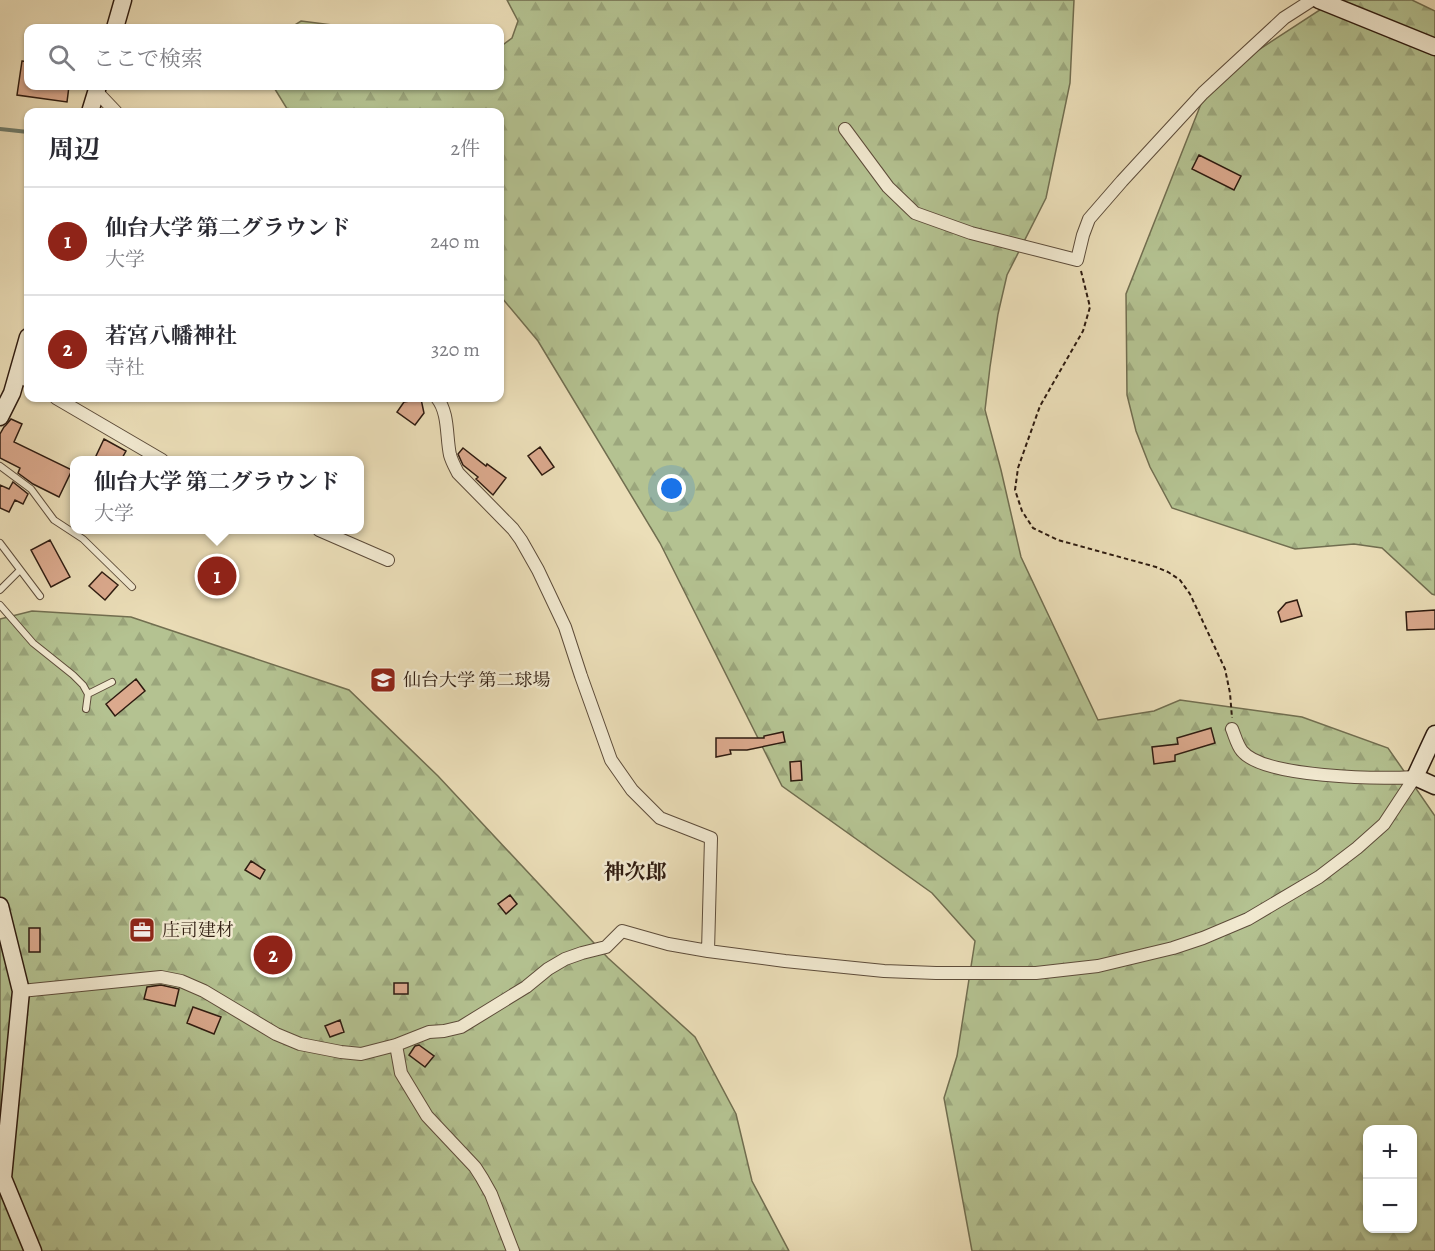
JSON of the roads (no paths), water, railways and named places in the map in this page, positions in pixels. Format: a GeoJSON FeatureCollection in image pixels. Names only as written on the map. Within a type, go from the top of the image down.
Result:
{"type":"FeatureCollection","features":[{"type":"Feature","properties":{"kind":"main road"},"geometry":{"type":"LineString","coordinates":[[116,24],[123,0]]}},
{"type":"Feature","properties":{"kind":"main road"},"geometry":{"type":"LineString","coordinates":[[1319,0],[1435,47]]}},
{"type":"Feature","properties":{"kind":"main road"},"geometry":{"type":"LineString","coordinates":[[91,108],[96,90]]}},
{"type":"Feature","properties":{"kind":"main road"},"geometry":{"type":"LineString","coordinates":[[0,417],[12,393],[23,378]]}},
{"type":"Feature","properties":{"kind":"main road"},"geometry":{"type":"LineString","coordinates":[[1435,734],[1415,777],[1435,786]]}},
{"type":"Feature","properties":{"kind":"main road"},"geometry":{"type":"LineString","coordinates":[[0,906],[21,991],[3,1178],[33,1251]]}},
{"type":"Feature","properties":{"kind":"street"},"geometry":{"type":"LineString","coordinates":[[845,129],[888,187],[915,213],[971,233],[1077,260],[1089,219],[1122,182],[1203,93],[1284,18],[1312,0]]}},
{"type":"Feature","properties":{"kind":"street"},"geometry":{"type":"LineString","coordinates":[[99,90],[113,108]]}},
{"type":"Feature","properties":{"kind":"street"},"geometry":{"type":"LineString","coordinates":[[63,402],[155,456]]}},
{"type":"Feature","properties":{"kind":"street"},"geometry":{"type":"LineString","coordinates":[[441,402],[445,412],[452,462],[458,473],[513,529],[529,553],[553,600],[565,627],[611,760],[632,790],[660,818],[711,838],[708,951]]}},
{"type":"Feature","properties":{"kind":"street"},"geometry":{"type":"LineString","coordinates":[[328,534],[388,560]]}},
{"type":"Feature","properties":{"kind":"street"},"geometry":{"type":"LineString","coordinates":[[1232,729],[1241,750],[1253,760],[1277,768],[1308,773],[1415,777]]}},
{"type":"Feature","properties":{"kind":"street"},"geometry":{"type":"LineString","coordinates":[[21,991],[161,977],[181,981],[204,991],[276,1034],[300,1044],[361,1054],[396,1045],[429,1032],[461,1027],[526,987],[565,959],[606,947],[622,931],[668,944],[708,951],[884,971],[936,974],[1036,974],[1098,966],[1173,948],[1203,938],[1248,919],[1318,878],[1358,848],[1384,824],[1415,777]]}},
{"type":"Feature","properties":{"kind":"street"},"geometry":{"type":"LineString","coordinates":[[396,1045],[401,1073],[427,1116],[475,1167],[482,1178],[491,1194],[513,1251]]}},
{"type":"Feature","properties":{"kind":"lane"},"geometry":{"type":"LineString","coordinates":[[0,466],[31,489],[54,520],[70,530]]}},
{"type":"Feature","properties":{"kind":"lane"},"geometry":{"type":"LineString","coordinates":[[75,534],[132,587]]}},
{"type":"Feature","properties":{"kind":"lane"},"geometry":{"type":"LineString","coordinates":[[0,543],[40,596]]}},
{"type":"Feature","properties":{"kind":"lane"},"geometry":{"type":"LineString","coordinates":[[0,591],[21,570]]}},
{"type":"Feature","properties":{"kind":"lane"},"geometry":{"type":"LineString","coordinates":[[0,605],[33,643],[83,685],[88,694],[86,709]]}},
{"type":"Feature","properties":{"kind":"lane"},"geometry":{"type":"LineString","coordinates":[[88,694],[112,682]]}},
{"type":"Feature","properties":{"kind":"waterway"},"geometry":{"type":"LineString","coordinates":[[0,129],[24,132]]}},
{"type":"Feature","properties":{"kind":"place","name":"仙台大学 第二グラウンド"},"geometry":{"type":"Point","coordinates":[217,576]}},
{"type":"Feature","properties":{"kind":"place","name":"仙台大学 第二球場"},"geometry":{"type":"Point","coordinates":[383,680]}},
{"type":"Feature","properties":{"kind":"place","name":"庄司建材"},"geometry":{"type":"Point","coordinates":[142,930]}},
{"type":"Feature","properties":{"kind":"place","name":"若宮八幡神社"},"geometry":{"type":"Point","coordinates":[273,955]}},
{"type":"Feature","properties":{"kind":"district","name":"神次郎"},"geometry":{"type":"Point","coordinates":[635,872]}}]}
